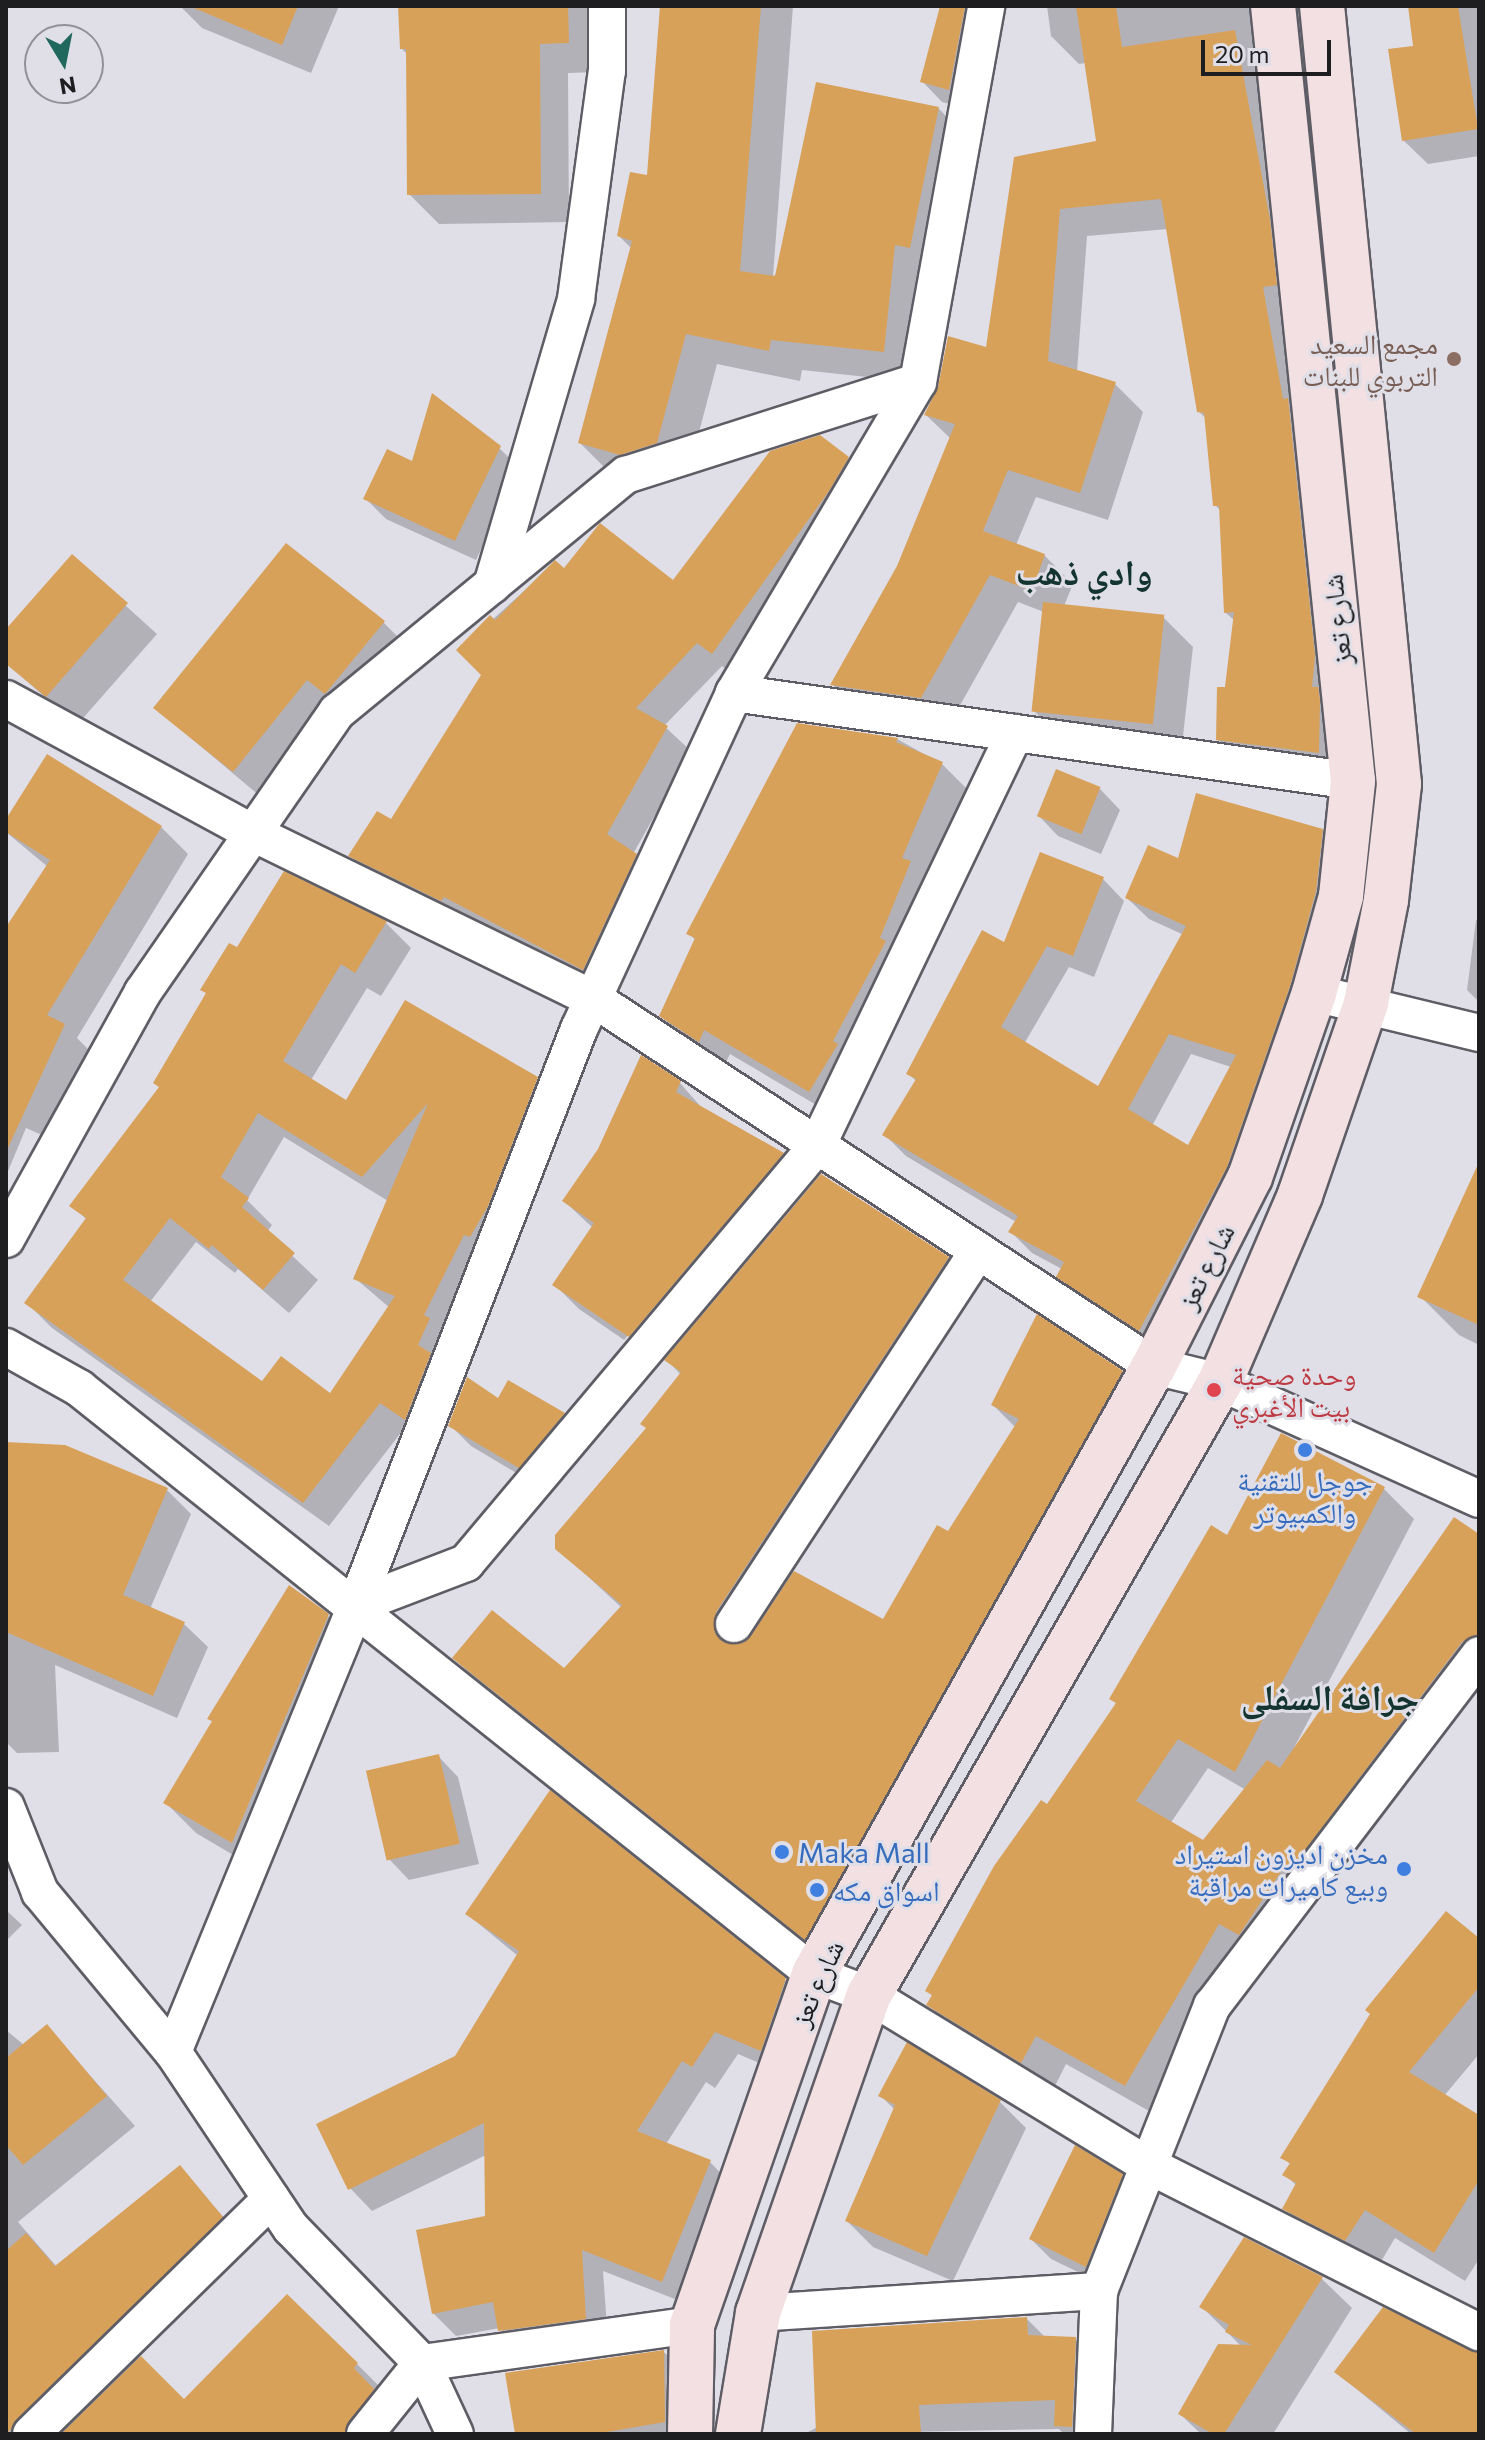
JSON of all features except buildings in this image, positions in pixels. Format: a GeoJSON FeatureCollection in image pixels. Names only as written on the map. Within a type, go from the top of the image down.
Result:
{"type":"FeatureCollection","features":[{"type":"Feature","properties":{"kind":"main road","name":"شارع تعز"},"geometry":{"type":"LineString","coordinates":[[690,2434],[692,2325],[814,1974],[1154,1366],[1250,1177],[1314,993],[1341,896],[1353,781],[1273,6]]}},
{"type":"Feature","properties":{"kind":"main road","name":"شارع تعز"},"geometry":{"type":"LineString","coordinates":[[738,2434],[758,2313],[869,1995],[1220,1382],[1300,1195],[1366,1003],[1386,900],[1399,784],[1322,6]]}},
{"type":"Feature","properties":{"kind":"street"},"geometry":{"type":"LineString","coordinates":[[492,585],[576,299],[607,71],[607,6]]}},
{"type":"Feature","properties":{"kind":"street"},"geometry":{"type":"LineString","coordinates":[[173,2052],[356,1605],[594,999],[734,693],[918,382],[986,6]]}},
{"type":"Feature","properties":{"kind":"street"},"geometry":{"type":"LineString","coordinates":[[6,1239],[143,992],[337,712],[626,475],[918,382]]}},
{"type":"Feature","properties":{"kind":"street"},"geometry":{"type":"LineString","coordinates":[[734,693],[1353,781]]}},
{"type":"Feature","properties":{"kind":"street"},"geometry":{"type":"LineString","coordinates":[[6,699],[253,833],[594,999],[1154,1366],[1220,1382],[1479,1499]]}},
{"type":"Feature","properties":{"kind":"street"},"geometry":{"type":"LineString","coordinates":[[356,1605],[466,1563],[817,1146],[1015,733]]}},
{"type":"Feature","properties":{"kind":"street"},"geometry":{"type":"LineString","coordinates":[[1314,993],[1366,1003],[1479,1033]]}},
{"type":"Feature","properties":{"kind":"street"},"geometry":{"type":"LineString","coordinates":[[734,1624],[978,1251]]}},
{"type":"Feature","properties":{"kind":"street"},"geometry":{"type":"LineString","coordinates":[[6,1347],[79,1388],[356,1605],[814,1974],[869,1995],[1148,2165],[1479,2332]]}},
{"type":"Feature","properties":{"kind":"street"},"geometry":{"type":"LineString","coordinates":[[1093,2434],[1099,2291],[1212,2006],[1479,1655]]}},
{"type":"Feature","properties":{"kind":"street"},"geometry":{"type":"LineString","coordinates":[[6,1807],[40,1892],[173,2052],[291,2228],[422,2363],[455,2434]]}},
{"type":"Feature","properties":{"kind":"street"},"geometry":{"type":"LineString","coordinates":[[31,2434],[271,2199]]}},
{"type":"Feature","properties":{"kind":"street"},"geometry":{"type":"LineString","coordinates":[[758,2313],[1099,2291]]}},
{"type":"Feature","properties":{"kind":"street"},"geometry":{"type":"LineString","coordinates":[[365,2434],[422,2363],[692,2325]]}},
{"type":"Feature","properties":{"kind":"place","name":"مجمع السعيد التربوي للبنات"},"geometry":{"type":"Point","coordinates":[1454,359]}},
{"type":"Feature","properties":{"kind":"place","name":"وحدة صحية بيت الأغبري"},"geometry":{"type":"Point","coordinates":[1214,1390]}},
{"type":"Feature","properties":{"kind":"place","name":"جوجل للتقنية والكمبيوتر"},"geometry":{"type":"Point","coordinates":[1305,1450]}},
{"type":"Feature","properties":{"kind":"place","name":"Maka Mall"},"geometry":{"type":"Point","coordinates":[782,1852]}},
{"type":"Feature","properties":{"kind":"place","name":"مخزن اديزون استيراد وبيع كاميرات مراقبة"},"geometry":{"type":"Point","coordinates":[1404,1869]}},
{"type":"Feature","properties":{"kind":"place","name":"اسواق مكه"},"geometry":{"type":"Point","coordinates":[817,1890]}},
{"type":"Feature","properties":{"kind":"district","name":"وادي ذهب"},"geometry":{"type":"Point","coordinates":[1084,571]}},
{"type":"Feature","properties":{"kind":"district","name":"جرافة السفلى"},"geometry":{"type":"Point","coordinates":[1330,1696]}}]}
